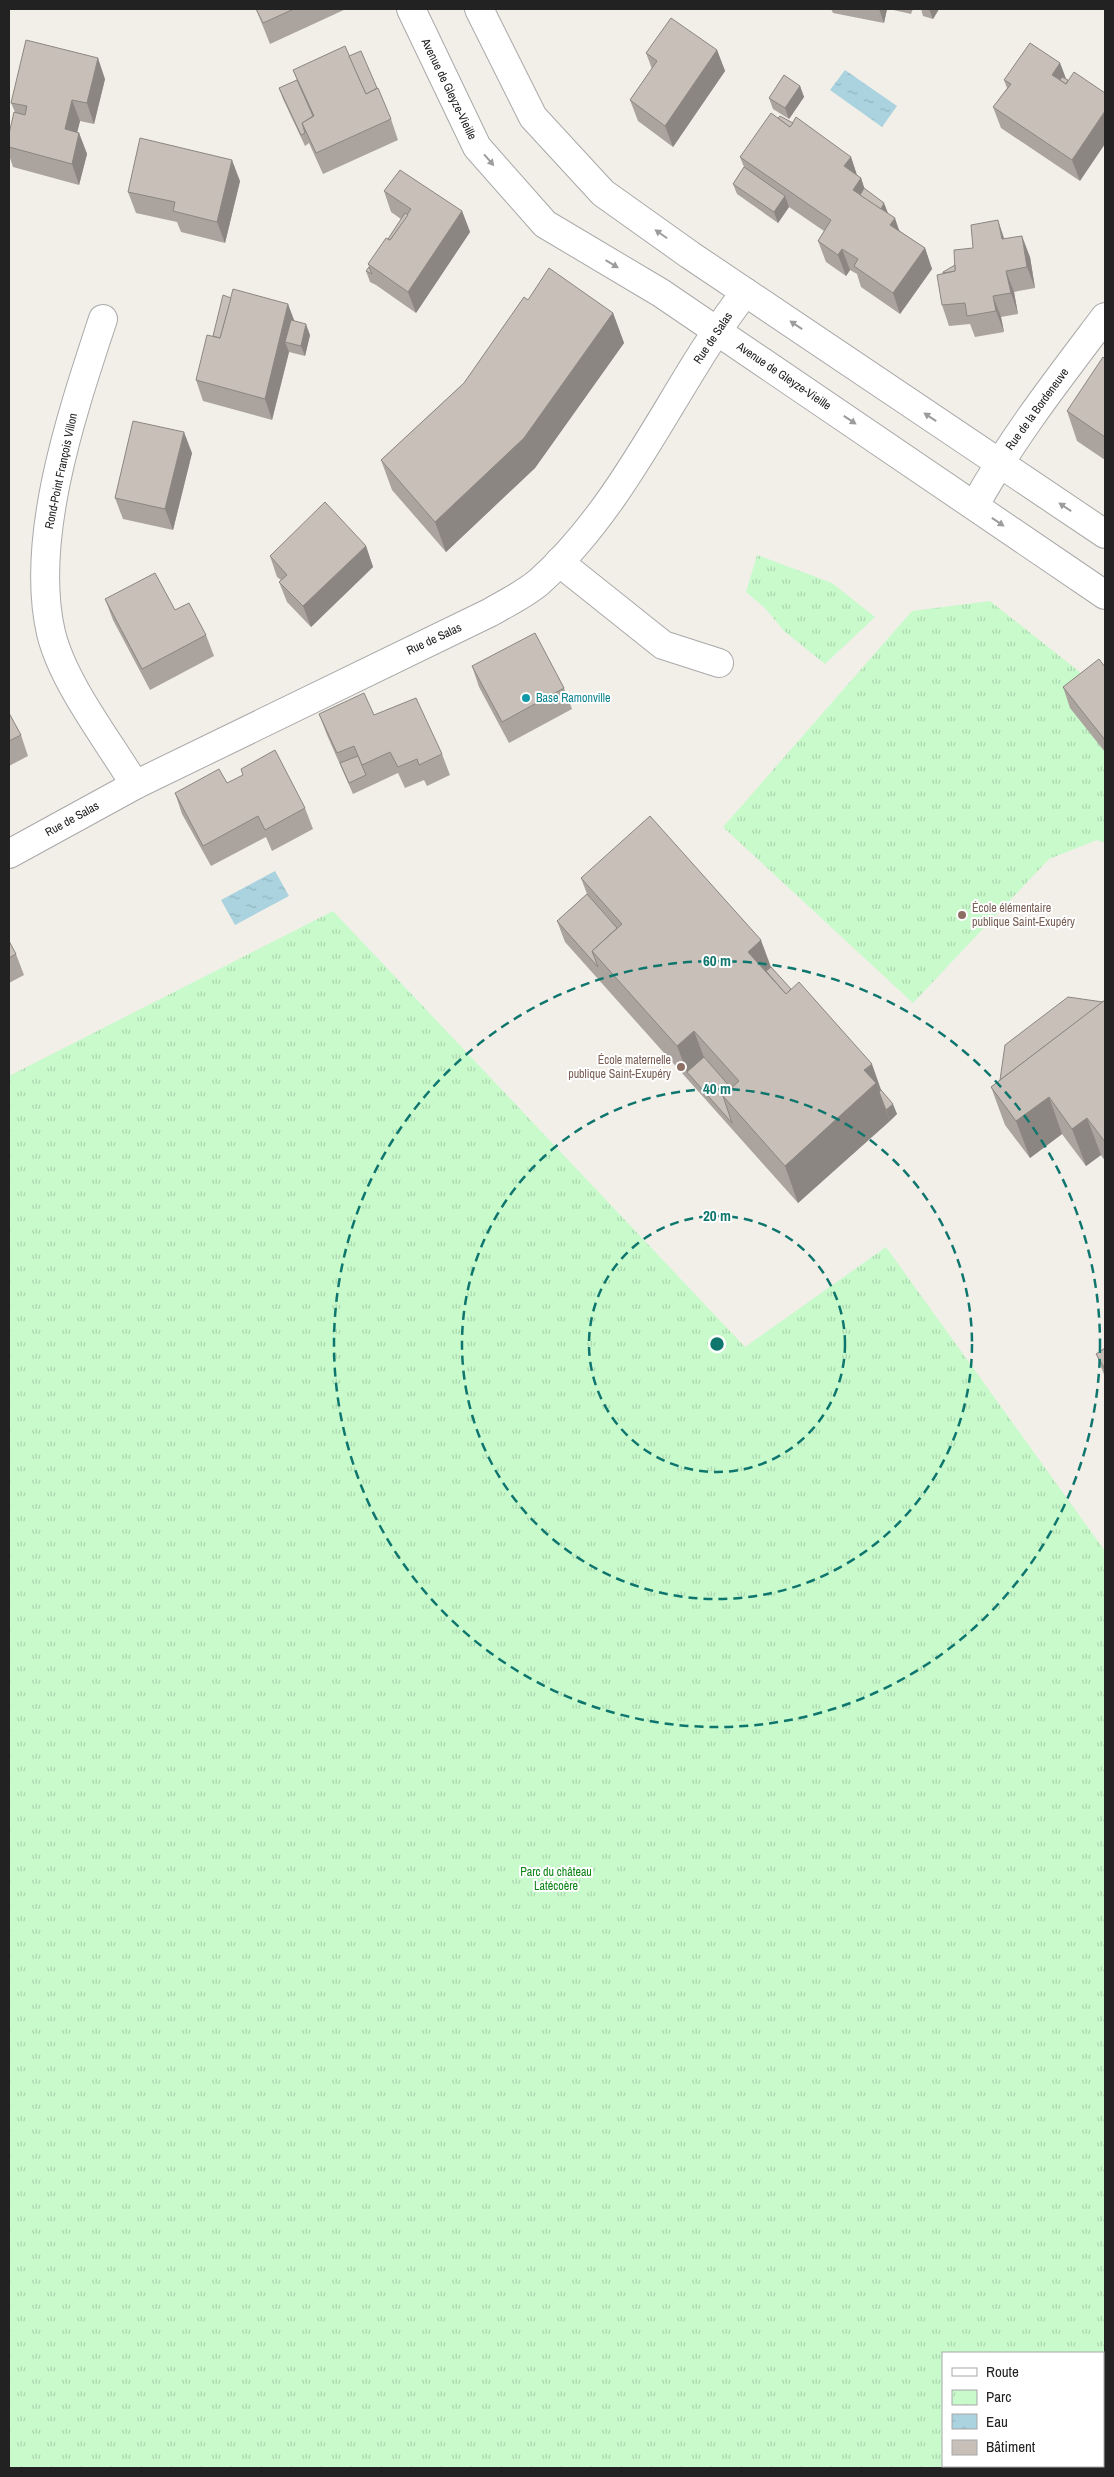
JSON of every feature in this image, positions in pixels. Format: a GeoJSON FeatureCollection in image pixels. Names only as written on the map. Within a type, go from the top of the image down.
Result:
{"type":"FeatureCollection","features":[{"type":"Feature","properties":{"kind":"street","name":"Avenue de Gleyze-Vieille"},"geometry":{"type":"LineString","coordinates":[[411,9],[477,147],[544,224],[662,293],[1105,595]]}},
{"type":"Feature","properties":{"kind":"street"},"geometry":{"type":"LineString","coordinates":[[479,9],[532,117],[603,193],[745,292],[1105,534]]}},
{"type":"Feature","properties":{"kind":"street","name":"Rue de Salas"},"geometry":{"type":"LineString","coordinates":[[9,854],[135,785],[491,612],[536,583],[559,562],[597,517],[635,463],[718,331],[745,292]]}},
{"type":"Feature","properties":{"kind":"street","name":"Rue de la Bordeneuve"},"geometry":{"type":"LineString","coordinates":[[974,505],[998,462],[1105,317]]}},
{"type":"Feature","properties":{"kind":"street","name":"Rond-Point François Villon"},"geometry":{"type":"LineString","coordinates":[[103,319],[79,393],[48,524],[45,580],[51,633],[69,679],[135,785]]}},
{"type":"Feature","properties":{"kind":"street"},"geometry":{"type":"LineString","coordinates":[[559,562],[662,645],[719,663]]}},
{"type":"Feature","properties":{"kind":"green space"},"geometry":{"type":"Polygon","coordinates":[[[757,555],[832,583],[875,617],[825,664],[784,631],[765,608],[746,592],[757,555]]]}},
{"type":"Feature","properties":{"kind":"green space","name":"École élémentaire publique Saint-Exupéry"},"geometry":{"type":"Polygon","coordinates":[[[990,601],[1105,692],[1105,843],[1097,840],[1049,859],[913,1003],[723,827],[912,611],[990,601]]]}},
{"type":"Feature","properties":{"kind":"green space","name":"Parc du château Latécoère"},"geometry":{"type":"Polygon","coordinates":[[[333,911],[745,1347],[886,1247],[1105,1551],[1105,2468],[9,2468],[9,1076],[333,911]]]}},
{"type":"Feature","properties":{"kind":"water"},"geometry":{"type":"Polygon","coordinates":[[[845,70],[897,106],[882,127],[830,90],[845,70]]]}},
{"type":"Feature","properties":{"kind":"water"},"geometry":{"type":"Polygon","coordinates":[[[275,871],[289,896],[235,925],[221,900],[275,871]]]}},
{"type":"Feature","properties":{"kind":"building"},"geometry":{"type":"Polygon","coordinates":[[[256,9],[294,9],[263,23],[256,9]]]}},
{"type":"Feature","properties":{"kind":"building"},"geometry":{"type":"Polygon","coordinates":[[[671,18],[717,50],[665,126],[630,100],[657,61],[646,53],[671,18]]]}},
{"type":"Feature","properties":{"kind":"building"},"geometry":{"type":"Polygon","coordinates":[[[26,40],[98,58],[87,103],[72,100],[65,129],[79,133],[72,164],[9,147],[9,134],[14,112],[25,115],[27,106],[11,103],[26,40]]]}},
{"type":"Feature","properties":{"kind":"building"},"geometry":{"type":"Polygon","coordinates":[[[1030,43],[1060,63],[1052,75],[1066,84],[1074,72],[1105,93],[1105,111],[1072,160],[993,107],[1011,84],[1004,80],[1030,43]]]}},
{"type":"Feature","properties":{"kind":"building"},"geometry":{"type":"Polygon","coordinates":[[[345,46],[366,94],[378,88],[391,119],[316,153],[302,123],[314,116],[293,70],[345,46]]]}},
{"type":"Feature","properties":{"kind":"building"},"geometry":{"type":"Polygon","coordinates":[[[361,51],[377,88],[366,94],[349,56],[361,51]]]}},
{"type":"Feature","properties":{"kind":"building"},"geometry":{"type":"Polygon","coordinates":[[[784,75],[800,86],[785,108],[769,98],[784,75]]]}},
{"type":"Feature","properties":{"kind":"building"},"geometry":{"type":"Polygon","coordinates":[[[1062,77],[1068,80],[1066,84],[1060,80],[1062,77]]]}},
{"type":"Feature","properties":{"kind":"building"},"geometry":{"type":"Polygon","coordinates":[[[297,80],[313,116],[302,123],[305,133],[301,135],[279,88],[297,80]]]}},
{"type":"Feature","properties":{"kind":"building"},"geometry":{"type":"Polygon","coordinates":[[[771,113],[790,127],[796,117],[851,157],[844,166],[861,178],[853,190],[895,218],[890,225],[925,248],[893,293],[854,266],[858,259],[842,249],[838,255],[818,241],[831,220],[740,157],[771,113]]]}},
{"type":"Feature","properties":{"kind":"building"},"geometry":{"type":"Polygon","coordinates":[[[780,116],[793,123],[790,127],[778,118],[780,116]]]}},
{"type":"Feature","properties":{"kind":"building"},"geometry":{"type":"Polygon","coordinates":[[[140,138],[232,160],[217,222],[173,211],[175,202],[128,192],[140,138]]]}},
{"type":"Feature","properties":{"kind":"building"},"geometry":{"type":"Polygon","coordinates":[[[744,167],[785,196],[774,212],[733,184],[744,167]]]}},
{"type":"Feature","properties":{"kind":"building"},"geometry":{"type":"Polygon","coordinates":[[[400,170],[462,211],[408,292],[368,264],[386,238],[390,240],[411,209],[384,191],[400,170]]]}},
{"type":"Feature","properties":{"kind":"building"},"geometry":{"type":"Polygon","coordinates":[[[864,188],[884,203],[881,209],[860,195],[864,188]]]}},
{"type":"Feature","properties":{"kind":"building"},"geometry":{"type":"Polygon","coordinates":[[[405,213],[408,215],[390,240],[388,239],[405,213]]]}},
{"type":"Feature","properties":{"kind":"building"},"geometry":{"type":"Polygon","coordinates":[[[998,220],[1002,239],[1022,236],[1027,267],[1006,271],[1011,293],[993,296],[996,311],[967,316],[965,303],[942,305],[937,275],[955,271],[954,250],[973,248],[971,225],[998,220]]]}},
{"type":"Feature","properties":{"kind":"building"},"geometry":{"type":"Polygon","coordinates":[[[955,265],[955,271],[943,273],[943,272],[955,265]]]}},
{"type":"Feature","properties":{"kind":"building"},"geometry":{"type":"Polygon","coordinates":[[[369,267],[372,274],[366,271],[369,267]]]}},
{"type":"Feature","properties":{"kind":"building"},"geometry":{"type":"Polygon","coordinates":[[[549,268],[613,313],[524,438],[435,522],[381,460],[464,383],[524,297],[528,300],[549,268]]]}},
{"type":"Feature","properties":{"kind":"building"},"geometry":{"type":"Polygon","coordinates":[[[233,289],[288,304],[265,399],[196,380],[207,335],[220,338],[233,289]]]}},
{"type":"Feature","properties":{"kind":"building"},"geometry":{"type":"Polygon","coordinates":[[[223,295],[231,298],[220,338],[213,336],[223,295]]]}},
{"type":"Feature","properties":{"kind":"building"},"geometry":{"type":"Polygon","coordinates":[[[291,320],[306,324],[301,346],[285,342],[291,320]]]}},
{"type":"Feature","properties":{"kind":"building"},"geometry":{"type":"Polygon","coordinates":[[[1103,357],[1105,359],[1105,437],[1067,411],[1103,357]]]}},
{"type":"Feature","properties":{"kind":"building"},"geometry":{"type":"Polygon","coordinates":[[[133,421],[184,432],[165,509],[115,498],[133,421]]]}},
{"type":"Feature","properties":{"kind":"building"},"geometry":{"type":"Polygon","coordinates":[[[325,502],[366,546],[303,606],[279,582],[287,575],[270,556],[325,502]]]}},
{"type":"Feature","properties":{"kind":"building"},"geometry":{"type":"Polygon","coordinates":[[[155,573],[175,610],[189,603],[206,635],[142,669],[105,599],[155,573]]]}},
{"type":"Feature","properties":{"kind":"building","name":"Base Ramonville"},"geometry":{"type":"Polygon","coordinates":[[[535,633],[564,688],[502,722],[472,666],[535,633]]]}},
{"type":"Feature","properties":{"kind":"building"},"geometry":{"type":"Polygon","coordinates":[[[1099,659],[1105,667],[1105,740],[1063,687],[1099,659]]]}},
{"type":"Feature","properties":{"kind":"building"},"geometry":{"type":"Polygon","coordinates":[[[364,693],[374,715],[416,698],[442,754],[419,765],[417,759],[398,767],[390,752],[362,765],[354,746],[337,753],[319,714],[364,693]]]}},
{"type":"Feature","properties":{"kind":"building"},"geometry":{"type":"Polygon","coordinates":[[[9,713],[21,735],[9,741],[9,713]]]}},
{"type":"Feature","properties":{"kind":"building"},"geometry":{"type":"Polygon","coordinates":[[[275,750],[305,808],[265,830],[258,816],[203,846],[175,793],[219,769],[227,783],[243,775],[241,769],[275,750]]]}},
{"type":"Feature","properties":{"kind":"building"},"geometry":{"type":"Polygon","coordinates":[[[358,756],[366,775],[349,783],[340,763],[358,756]]]}},
{"type":"Feature","properties":{"kind":"building"},"geometry":{"type":"Polygon","coordinates":[[[650,816],[761,940],[748,952],[786,994],[799,982],[872,1064],[864,1070],[876,1083],[785,1166],[723,1096],[739,1081],[694,1031],[677,1046],[592,951],[622,924],[581,878],[650,816]]]}},
{"type":"Feature","properties":{"kind":"building"},"geometry":{"type":"Polygon","coordinates":[[[587,894],[617,928],[592,951],[598,967],[557,921],[587,894]]]}},
{"type":"Feature","properties":{"kind":"building"},"geometry":{"type":"Polygon","coordinates":[[[9,941],[16,954],[9,958],[9,941]]]}},
{"type":"Feature","properties":{"kind":"building"},"geometry":{"type":"Polygon","coordinates":[[[771,967],[791,989],[786,994],[766,971],[771,967]]]}},
{"type":"Feature","properties":{"kind":"building"},"geometry":{"type":"Polygon","coordinates":[[[1068,997],[1103,1002],[1000,1080],[1005,1045],[1068,997]]]}},
{"type":"Feature","properties":{"kind":"building"},"geometry":{"type":"Polygon","coordinates":[[[1105,1000],[1105,1142],[1087,1118],[1072,1129],[1049,1097],[1016,1121],[991,1087],[1105,1000]]]}},
{"type":"Feature","properties":{"kind":"building"},"geometry":{"type":"Polygon","coordinates":[[[704,1057],[731,1088],[723,1096],[732,1123],[687,1072],[704,1057]]]}},
{"type":"Feature","properties":{"kind":"building"},"geometry":{"type":"Polygon","coordinates":[[[881,1090],[893,1104],[886,1110],[879,1092],[881,1090]]]}},
{"type":"Feature","properties":{"kind":"building"},"geometry":{"type":"Polygon","coordinates":[[[1105,1348],[1105,1369],[1096,1354],[1105,1348]]]}},
{"type":"Feature","properties":{"kind":"place","name":"Base Ramonville"},"geometry":{"type":"Point","coordinates":[526,698]}},
{"type":"Feature","properties":{"kind":"place","name":"École élémentaire publique Saint-Exupéry"},"geometry":{"type":"Point","coordinates":[962,915]}},
{"type":"Feature","properties":{"kind":"place","name":"École maternelle publique Saint-Exupéry"},"geometry":{"type":"Point","coordinates":[681,1067]}}]}
